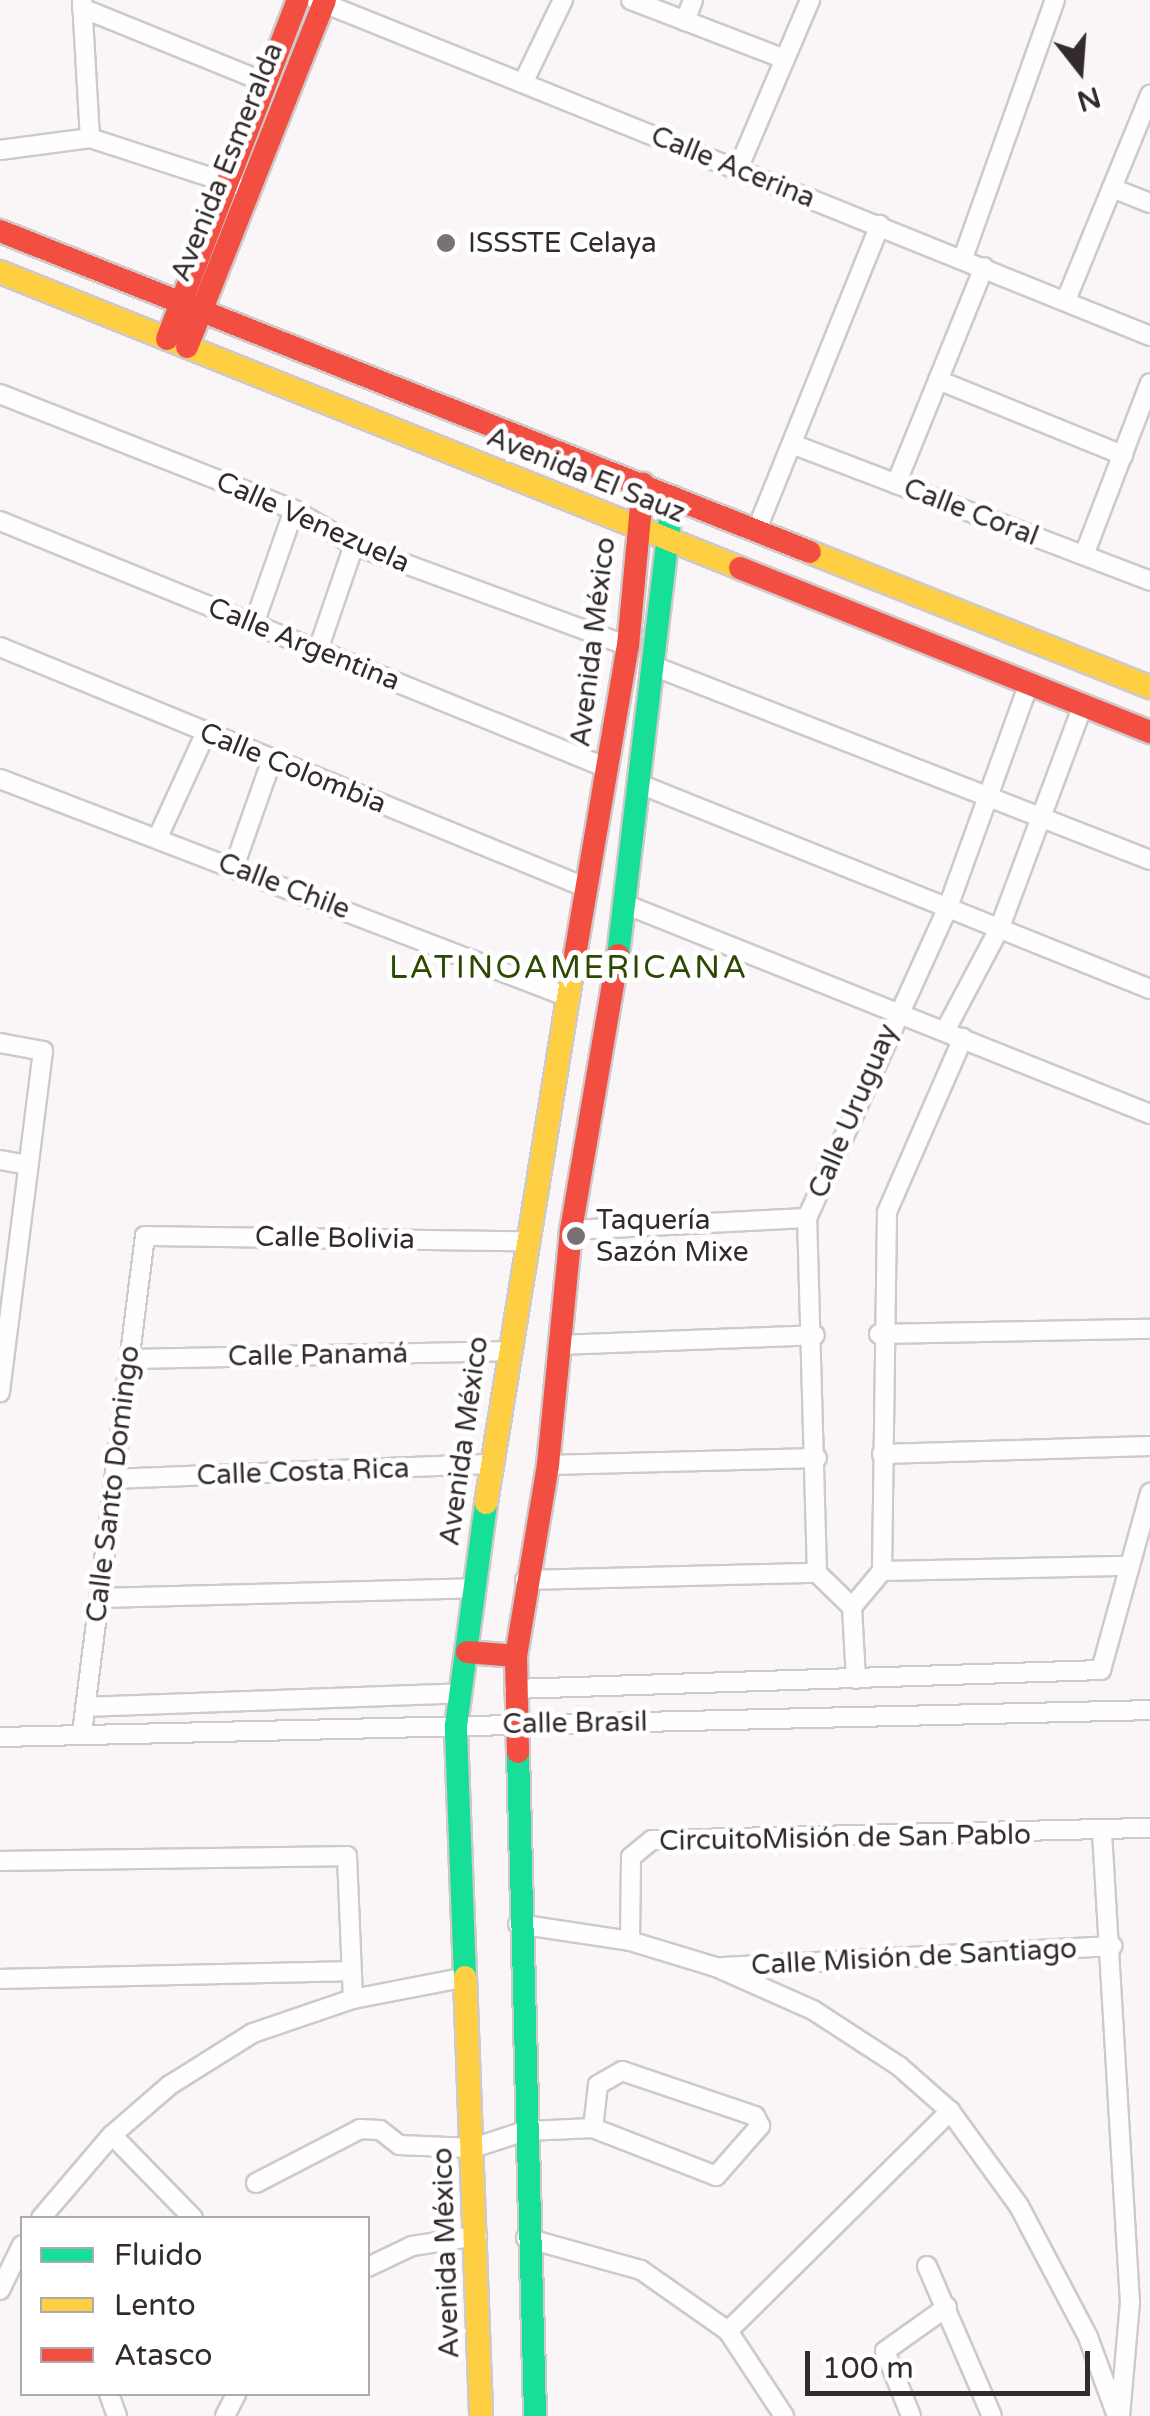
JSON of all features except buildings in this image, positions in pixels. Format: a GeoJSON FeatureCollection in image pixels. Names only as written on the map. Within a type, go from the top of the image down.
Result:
{"type":"FeatureCollection","features":[{"type":"Feature","properties":{"kind":"street","name":"Avenida Esmeralda"},"geometry":{"type":"LineString","coordinates":[[177,343],[176,305],[298,0]]}},
{"type":"Feature","properties":{"kind":"street"},"geometry":{"type":"LineString","coordinates":[[523,83],[563,0]]}},
{"type":"Feature","properties":{"kind":"street"},"geometry":{"type":"LineString","coordinates":[[631,0],[785,59]]}},
{"type":"Feature","properties":{"kind":"street"},"geometry":{"type":"LineString","coordinates":[[685,21],[693,0]]}},
{"type":"Feature","properties":{"kind":"street"},"geometry":{"type":"LineString","coordinates":[[738,169],[810,0]]}},
{"type":"Feature","properties":{"kind":"street"},"geometry":{"type":"LineString","coordinates":[[963,258],[1055,0]]}},
{"type":"Feature","properties":{"kind":"street","name":"Avenida Esmeralda"},"geometry":{"type":"LineString","coordinates":[[177,343],[199,313],[321,1]]}},
{"type":"Feature","properties":{"kind":"street","name":"Calle Acerina"},"geometry":{"type":"LineString","coordinates":[[321,1],[1150,336]]}},
{"type":"Feature","properties":{"kind":"street"},"geometry":{"type":"LineString","coordinates":[[90,138],[82,4],[264,82]]}},
{"type":"Feature","properties":{"kind":"street"},"geometry":{"type":"LineString","coordinates":[[1066,300],[1150,96]]}},
{"type":"Feature","properties":{"kind":"street"},"geometry":{"type":"LineString","coordinates":[[0,150],[90,138],[222,184],[248,186]]}},
{"type":"Feature","properties":{"kind":"street"},"geometry":{"type":"LineString","coordinates":[[1112,188],[1150,203]]}},
{"type":"Feature","properties":{"kind":"street"},"geometry":{"type":"LineString","coordinates":[[757,530],[880,225]]}},
{"type":"Feature","properties":{"kind":"street","name":"Avenida El Sauz"},"geometry":{"type":"LineString","coordinates":[[0,231],[176,305],[643,484],[1150,687]]}},
{"type":"Feature","properties":{"kind":"street"},"geometry":{"type":"LineString","coordinates":[[896,484],[984,267]]}},
{"type":"Feature","properties":{"kind":"street","name":"Avenida El Sauz"},"geometry":{"type":"LineString","coordinates":[[0,272],[1150,732]]}},
{"type":"Feature","properties":{"kind":"street"},"geometry":{"type":"LineString","coordinates":[[938,380],[1123,455]]}},
{"type":"Feature","properties":{"kind":"street"},"geometry":{"type":"LineString","coordinates":[[1084,555],[1150,383]]}},
{"type":"Feature","properties":{"kind":"street","name":"Calle Venezuela"},"geometry":{"type":"LineString","coordinates":[[0,394],[294,510],[354,545],[628,646]]}},
{"type":"Feature","properties":{"kind":"street","name":"Calle Coral"},"geometry":{"type":"LineString","coordinates":[[792,444],[1150,581]]}},
{"type":"Feature","properties":{"kind":"street","name":"Avenida México"},"geometry":{"type":"LineString","coordinates":[[480,2416],[477,2236],[456,1726],[506,1351],[628,646],[643,484]]}},
{"type":"Feature","properties":{"kind":"street"},"geometry":{"type":"LineString","coordinates":[[535,2416],[526,2238],[513,1725],[516,1656],[525,1580],[548,1466],[571,1230],[626,905],[673,497]]}},
{"type":"Feature","properties":{"kind":"street"},"geometry":{"type":"LineString","coordinates":[[254,624],[294,510]]}},
{"type":"Feature","properties":{"kind":"street","name":"Calle Argentina"},"geometry":{"type":"LineString","coordinates":[[0,521],[607,768]]}},
{"type":"Feature","properties":{"kind":"street"},"geometry":{"type":"LineString","coordinates":[[318,650],[354,545]]}},
{"type":"Feature","properties":{"kind":"street","name":"Calle Colombia"},"geometry":{"type":"LineString","coordinates":[[0,647],[587,888]]}},
{"type":"Feature","properties":{"kind":"street"},"geometry":{"type":"LineString","coordinates":[[656,667],[1150,860]]}},
{"type":"Feature","properties":{"kind":"street","name":"Calle Uruguay"},"geometry":{"type":"LineString","coordinates":[[818,1573],[815,1336],[806,1218],[896,1010],[948,907],[1028,686]]}},
{"type":"Feature","properties":{"kind":"street","name":"Calle Uruguay"},"geometry":{"type":"LineString","coordinates":[[882,1571],[879,1334],[887,1212],[1083,705]]}},
{"type":"Feature","properties":{"kind":"street"},"geometry":{"type":"LineString","coordinates":[[158,837],[206,732]]}},
{"type":"Feature","properties":{"kind":"street"},"geometry":{"type":"LineString","coordinates":[[234,866],[272,759]]}},
{"type":"Feature","properties":{"kind":"street","name":"Calle Chile"},"geometry":{"type":"LineString","coordinates":[[0,779],[568,997]]}},
{"type":"Feature","properties":{"kind":"street"},"geometry":{"type":"LineString","coordinates":[[642,785],[1150,989]]}},
{"type":"Feature","properties":{"kind":"street"},"geometry":{"type":"LineString","coordinates":[[626,905],[1150,1114]]}},
{"type":"Feature","properties":{"kind":"street"},"geometry":{"type":"LineString","coordinates":[[0,1043],[43,1051],[7,1280],[0,1392]]}},
{"type":"Feature","properties":{"kind":"street"},"geometry":{"type":"LineString","coordinates":[[0,1160],[28,1165]]}},
{"type":"Feature","properties":{"kind":"street"},"geometry":{"type":"LineString","coordinates":[[571,1230],[806,1218]]}},
{"type":"Feature","properties":{"kind":"street","name":"Calle Bolivia"},"geometry":{"type":"LineString","coordinates":[[145,1236],[526,1241]]}},
{"type":"Feature","properties":{"kind":"street","name":"Calle Santo Domingo"},"geometry":{"type":"LineString","coordinates":[[82,1732],[145,1236]]}},
{"type":"Feature","properties":{"kind":"street"},"geometry":{"type":"LineString","coordinates":[[879,1334],[1150,1329]]}},
{"type":"Feature","properties":{"kind":"street"},"geometry":{"type":"LineString","coordinates":[[558,1345],[815,1336]]}},
{"type":"Feature","properties":{"kind":"street","name":"Calle Panamá"},"geometry":{"type":"LineString","coordinates":[[130,1359],[506,1351]]}},
{"type":"Feature","properties":{"kind":"street"},"geometry":{"type":"LineString","coordinates":[[882,1454],[1150,1446]]}},
{"type":"Feature","properties":{"kind":"street"},"geometry":{"type":"LineString","coordinates":[[548,1466],[817,1458]]}},
{"type":"Feature","properties":{"kind":"street","name":"Calle Costa Rica"},"geometry":{"type":"LineString","coordinates":[[114,1479],[491,1464]]}},
{"type":"Feature","properties":{"kind":"street"},"geometry":{"type":"LineString","coordinates":[[514,1689],[1101,1670],[1150,1493]]}},
{"type":"Feature","properties":{"kind":"street"},"geometry":{"type":"LineString","coordinates":[[852,1607],[882,1571],[1128,1566]]}},
{"type":"Feature","properties":{"kind":"street"},"geometry":{"type":"LineString","coordinates":[[525,1580],[818,1573],[852,1607],[856,1679]]}},
{"type":"Feature","properties":{"kind":"street"},"geometry":{"type":"LineString","coordinates":[[99,1598],[474,1588]]}},
{"type":"Feature","properties":{"kind":"street"},"geometry":{"type":"LineString","coordinates":[[467,1652],[516,1656]]}},
{"type":"Feature","properties":{"kind":"street"},"geometry":{"type":"LineString","coordinates":[[85,1707],[461,1693]]}},
{"type":"Feature","properties":{"kind":"street","name":"Calle Brasil"},"geometry":{"type":"LineString","coordinates":[[0,1737],[82,1732],[1150,1710]]}},
{"type":"Feature","properties":{"kind":"street","name":"CircuitoMisión de San Pablo"},"geometry":{"type":"LineString","coordinates":[[630,1942],[631,1857],[652,1840],[1150,1828]]}},
{"type":"Feature","properties":{"kind":"street"},"geometry":{"type":"LineString","coordinates":[[1102,1832],[1112,1946],[1130,2302],[1119,2416]]}},
{"type":"Feature","properties":{"kind":"street"},"geometry":{"type":"LineString","coordinates":[[0,1861],[348,1856],[348,1972],[353,1999]]}},
{"type":"Feature","properties":{"kind":"street"},"geometry":{"type":"LineString","coordinates":[[518,1924],[630,1942],[716,1967],[813,2010],[898,2066],[950,2112],[1020,2206],[1088,2337],[1119,2416]]}},
{"type":"Feature","properties":{"kind":"street","name":"Calle Misión de Santiago"},"geometry":{"type":"LineString","coordinates":[[716,1967],[1112,1946]]}},
{"type":"Feature","properties":{"kind":"street"},"geometry":{"type":"LineString","coordinates":[[0,1979],[348,1972]]}},
{"type":"Feature","properties":{"kind":"street"},"geometry":{"type":"LineString","coordinates":[[43,2216],[112,2135],[170,2086],[254,2033],[353,1999],[466,1977]]}},
{"type":"Feature","properties":{"kind":"street"},"geometry":{"type":"LineString","coordinates":[[256,2182],[360,2129],[380,2130],[399,2145],[473,2148],[524,2131],[593,2128],[716,2176],[760,2126],[755,2116],[622,2071],[598,2085],[593,2128]]}},
{"type":"Feature","properties":{"kind":"street"},"geometry":{"type":"LineString","coordinates":[[728,2331],[950,2112]]}},
{"type":"Feature","properties":{"kind":"street"},"geometry":{"type":"LineString","coordinates":[[112,2135],[191,2216]]}},
{"type":"Feature","properties":{"kind":"street"},"geometry":{"type":"LineString","coordinates":[[370,2265],[412,2246],[477,2236]]}},
{"type":"Feature","properties":{"kind":"street"},"geometry":{"type":"LineString","coordinates":[[526,2238],[641,2270],[728,2331],[784,2416]]}},
{"type":"Feature","properties":{"kind":"street"},"geometry":{"type":"LineString","coordinates":[[0,2290],[20,2249]]}},
{"type":"Feature","properties":{"kind":"street"},"geometry":{"type":"LineString","coordinates":[[927,2266],[992,2416]]}},
{"type":"Feature","properties":{"kind":"street"},"geometry":{"type":"LineString","coordinates":[[911,2416],[885,2351],[947,2307]]}},
{"type":"Feature","properties":{"kind":"traffic: fast"},"geometry":{"type":"LineString","coordinates":[[618,955],[673,497]]}},
{"type":"Feature","properties":{"kind":"traffic: fast"},"geometry":{"type":"LineString","coordinates":[[465,1977],[456,1726],[486,1503]]}},
{"type":"Feature","properties":{"kind":"traffic: fast"},"geometry":{"type":"LineString","coordinates":[[518,1752],[535,2416]]}},
{"type":"Feature","properties":{"kind":"traffic: slow"},"geometry":{"type":"LineString","coordinates":[[0,272],[740,568]]}},
{"type":"Feature","properties":{"kind":"traffic: slow"},"geometry":{"type":"LineString","coordinates":[[810,552],[1150,687]]}},
{"type":"Feature","properties":{"kind":"traffic: slow"},"geometry":{"type":"LineString","coordinates":[[486,1503],[575,955]]}},
{"type":"Feature","properties":{"kind":"traffic: slow"},"geometry":{"type":"LineString","coordinates":[[465,1977],[481,2416]]}},
{"type":"Feature","properties":{"kind":"traffic: jam"},"geometry":{"type":"LineString","coordinates":[[167,339],[298,0]]}},
{"type":"Feature","properties":{"kind":"traffic: jam"},"geometry":{"type":"LineString","coordinates":[[187,347],[325,0]]}},
{"type":"Feature","properties":{"kind":"traffic: jam"},"geometry":{"type":"LineString","coordinates":[[0,231],[810,552]]}},
{"type":"Feature","properties":{"kind":"traffic: jam"},"geometry":{"type":"LineString","coordinates":[[575,955],[628,646],[643,484]]}},
{"type":"Feature","properties":{"kind":"traffic: jam"},"geometry":{"type":"LineString","coordinates":[[740,568],[1150,732]]}},
{"type":"Feature","properties":{"kind":"traffic: jam"},"geometry":{"type":"LineString","coordinates":[[518,1752],[516,1656],[548,1465],[571,1230],[618,955]]}},
{"type":"Feature","properties":{"kind":"traffic: jam"},"geometry":{"type":"LineString","coordinates":[[467,1652],[516,1656]]}},
{"type":"Feature","properties":{"kind":"place","name":"ISSSTE Celaya"},"geometry":{"type":"Point","coordinates":[446,243]}},
{"type":"Feature","properties":{"kind":"place","name":"Taquería Sazón Mixe"},"geometry":{"type":"Point","coordinates":[576,1236]}},
{"type":"Feature","properties":{"kind":"district","name":"LATINOAMERICANA"},"geometry":{"type":"Point","coordinates":[569,968]}}]}
